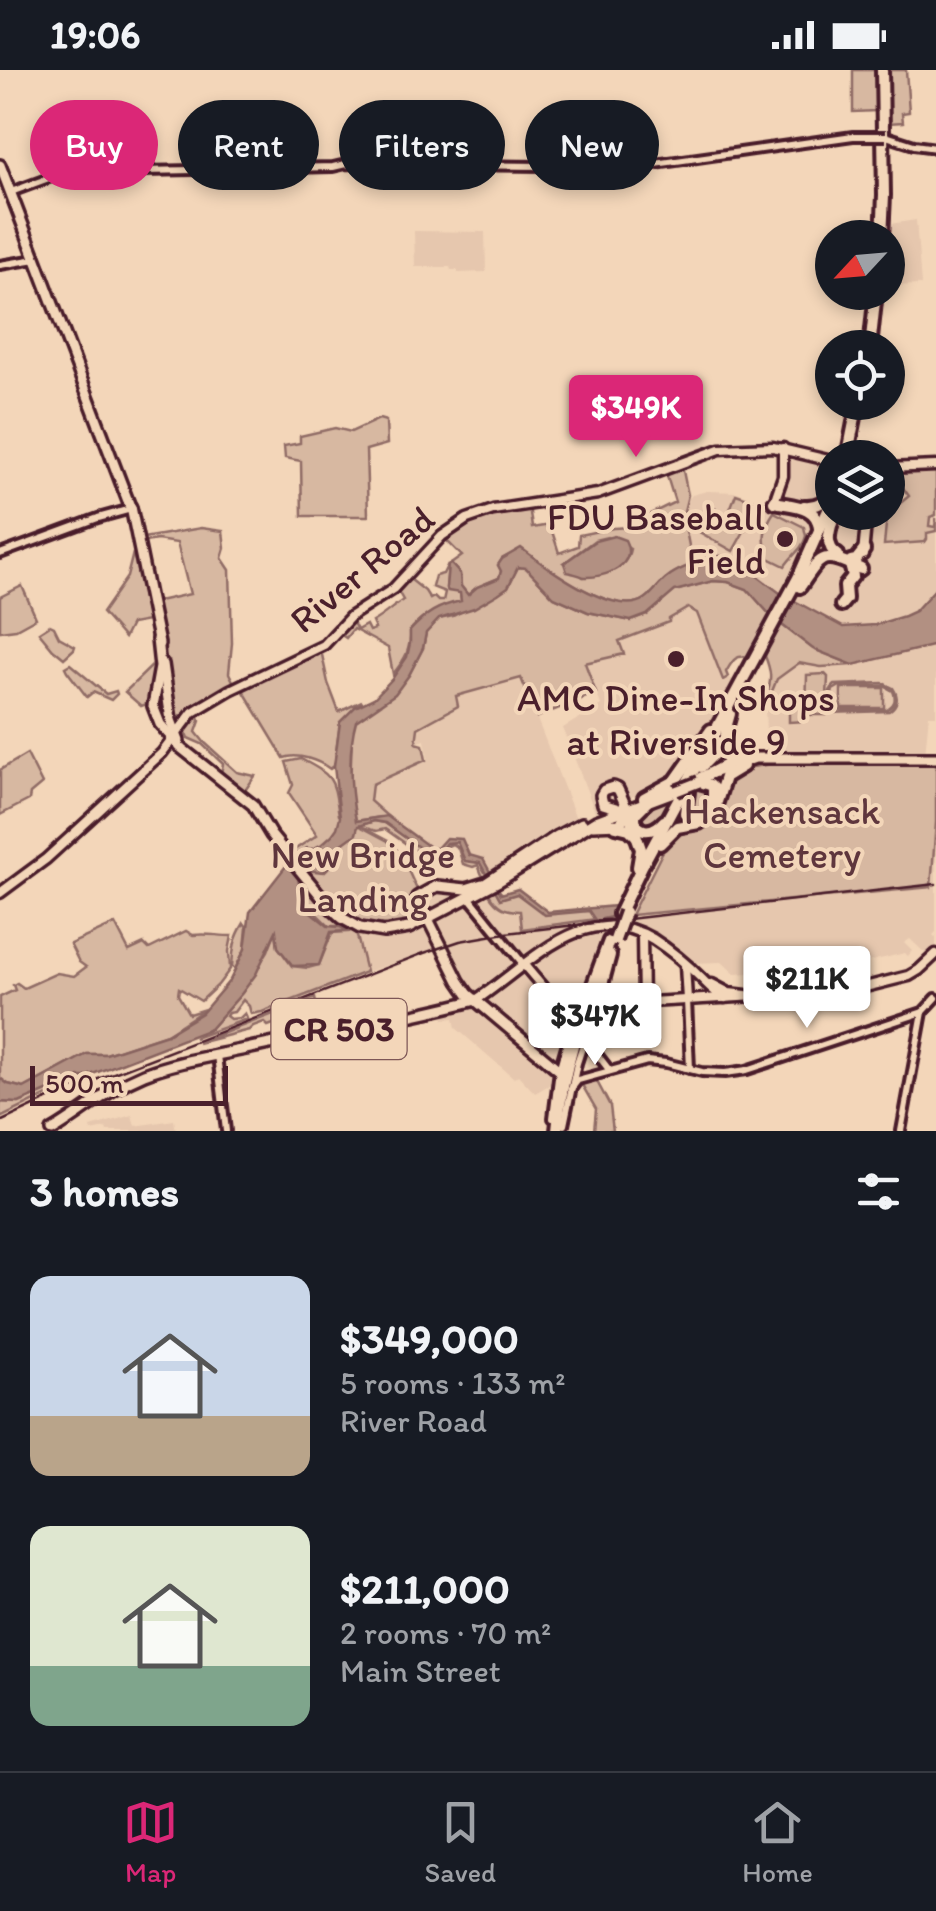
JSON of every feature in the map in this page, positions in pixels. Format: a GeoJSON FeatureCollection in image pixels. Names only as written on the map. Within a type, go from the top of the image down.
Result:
{"type":"FeatureCollection","features":[{"type":"Feature","properties":{"kind":"highway"},"geometry":{"type":"LineString","coordinates":[[879,220],[878,72],[892,80],[884,87],[883,96],[881,220]]}},
{"type":"Feature","properties":{"kind":"highway"},"geometry":{"type":"LineString","coordinates":[[775,500],[815,505]]}},
{"type":"Feature","properties":{"kind":"highway"},"geometry":{"type":"LineString","coordinates":[[775,500],[814,513],[820,533]]}},
{"type":"Feature","properties":{"kind":"highway"},"geometry":{"type":"LineString","coordinates":[[794,590],[821,530]]}},
{"type":"Feature","properties":{"kind":"highway"},"geometry":{"type":"LineString","coordinates":[[629,892],[825,530]]}},
{"type":"Feature","properties":{"kind":"highway"},"geometry":{"type":"LineString","coordinates":[[830,530],[832,551],[856,565]]}},
{"type":"Feature","properties":{"kind":"highway"},"geometry":{"type":"LineString","coordinates":[[857,608],[843,602],[856,560],[864,550]]}},
{"type":"Feature","properties":{"kind":"highway"},"geometry":{"type":"LineString","coordinates":[[794,590],[821,560],[831,556],[856,565]]}},
{"type":"Feature","properties":{"kind":"highway"},"geometry":{"type":"LineString","coordinates":[[660,844],[677,828],[706,818],[718,802],[725,777],[744,764],[734,758],[724,742],[731,706]]}},
{"type":"Feature","properties":{"kind":"highway"},"geometry":{"type":"LineString","coordinates":[[622,913],[660,844],[681,789],[702,775],[731,706]]}},
{"type":"Feature","properties":{"kind":"highway"},"geometry":{"type":"LineString","coordinates":[[671,812],[654,830],[642,830],[635,822],[634,814],[646,799],[675,782],[731,706]]}},
{"type":"Feature","properties":{"kind":"highway"},"geometry":{"type":"LineString","coordinates":[[681,789],[685,814],[698,819],[715,794],[702,775]]}},
{"type":"Feature","properties":{"kind":"highway"},"geometry":{"type":"LineString","coordinates":[[556,1002],[567,1008],[583,1000],[622,913],[640,858],[638,838],[622,808]]}},
{"type":"Feature","properties":{"kind":"highway"},"geometry":{"type":"LineString","coordinates":[[616,826],[629,829],[638,838]]}},
{"type":"Feature","properties":{"kind":"highway"},"geometry":{"type":"LineString","coordinates":[[600,992],[612,941]]}},
{"type":"Feature","properties":{"kind":"highway"},"geometry":{"type":"LineString","coordinates":[[556,1127],[578,1044],[608,960]]}},
{"type":"Feature","properties":{"kind":"highway"},"geometry":{"type":"LineString","coordinates":[[556,1127],[570,1054],[596,976]]}},
{"type":"Feature","properties":{"kind":"highway"},"geometry":{"type":"LineString","coordinates":[[572,1029],[587,992]]}},
{"type":"Feature","properties":{"kind":"main road"},"geometry":{"type":"LineString","coordinates":[[0,165],[130,510],[171,714],[178,718],[200,707]]}},
{"type":"Feature","properties":{"kind":"main road"},"geometry":{"type":"LineString","coordinates":[[775,500],[784,466],[783,448]]}},
{"type":"Feature","properties":{"kind":"main road","name":"River Road"},"geometry":{"type":"LineString","coordinates":[[0,893],[46,859],[164,751],[179,743],[183,723],[200,707],[324,645],[351,616],[393,589],[442,536],[467,518],[490,510],[598,494],[713,450],[783,448],[815,456]]}},
{"type":"Feature","properties":{"kind":"main road"},"geometry":{"type":"LineString","coordinates":[[784,466],[800,452]]}},
{"type":"Feature","properties":{"kind":"main road"},"geometry":{"type":"LineString","coordinates":[[905,467],[936,466]]}},
{"type":"Feature","properties":{"kind":"main road"},"geometry":{"type":"LineString","coordinates":[[864,550],[866,530]]}},
{"type":"Feature","properties":{"kind":"main road"},"geometry":{"type":"LineString","coordinates":[[157,639],[160,667],[153,706],[156,718],[254,808],[330,907],[360,928],[392,932],[419,926],[435,935]]}},
{"type":"Feature","properties":{"kind":"main road"},"geometry":{"type":"LineString","coordinates":[[156,689],[162,687],[168,698],[179,743]]}},
{"type":"Feature","properties":{"kind":"main road"},"geometry":{"type":"LineString","coordinates":[[163,728],[168,741],[164,751]]}},
{"type":"Feature","properties":{"kind":"main road"},"geometry":{"type":"LineString","coordinates":[[702,775],[761,759],[936,758]]}},
{"type":"Feature","properties":{"kind":"main road"},"geometry":{"type":"LineString","coordinates":[[409,928],[464,899],[539,848],[584,824],[681,789]]}},
{"type":"Feature","properties":{"kind":"main road"},"geometry":{"type":"LineString","coordinates":[[539,848],[550,850],[555,842],[584,824],[616,826],[623,821],[622,808]]}},
{"type":"Feature","properties":{"kind":"main road","name":"CR 503"},"geometry":{"type":"LineString","coordinates":[[52,1131],[108,1091],[167,1066],[476,1000],[458,981],[417,897],[437,886],[470,889],[494,881],[550,850]]}},
{"type":"Feature","properties":{"kind":"main road"},"geometry":{"type":"LineString","coordinates":[[559,1070],[476,1000],[551,944],[575,932],[605,926],[632,929],[653,939],[718,994],[729,996]]}},
{"type":"Feature","properties":{"kind":"main road"},"geometry":{"type":"LineString","coordinates":[[632,929],[641,952]]}},
{"type":"Feature","properties":{"kind":"main road"},"geometry":{"type":"LineString","coordinates":[[642,934],[644,1003]]}},
{"type":"Feature","properties":{"kind":"main road"},"geometry":{"type":"LineString","coordinates":[[592,1015],[599,1008],[614,1004],[840,992],[898,980],[919,970],[936,954]]}},
{"type":"Feature","properties":{"kind":"main road"},"geometry":{"type":"LineString","coordinates":[[685,965],[687,1000]]}},
{"type":"Feature","properties":{"kind":"main road"},"geometry":{"type":"LineString","coordinates":[[524,966],[556,1002],[572,1029]]}},
{"type":"Feature","properties":{"kind":"main road","name":"CR 503"},"geometry":{"type":"LineString","coordinates":[[449,1008],[458,994],[458,981]]}},
{"type":"Feature","properties":{"kind":"main road"},"geometry":{"type":"LineString","coordinates":[[706,982],[729,996]]}},
{"type":"Feature","properties":{"kind":"main road"},"geometry":{"type":"LineString","coordinates":[[600,992],[602,1000],[614,1004]]}},
{"type":"Feature","properties":{"kind":"main road"},"geometry":{"type":"LineString","coordinates":[[708,999],[718,994]]}},
{"type":"Feature","properties":{"kind":"street"},"geometry":{"type":"LineString","coordinates":[[11,192],[76,168],[144,171],[345,164],[634,167],[853,136],[886,136],[936,148]]}},
{"type":"Feature","properties":{"kind":"street"},"geometry":{"type":"LineString","coordinates":[[0,265],[36,259]]}},
{"type":"Feature","properties":{"kind":"street"},"geometry":{"type":"LineString","coordinates":[[0,554],[130,510]]}},
{"type":"Feature","properties":{"kind":"street"},"geometry":{"type":"LineString","coordinates":[[464,899],[524,966]]}},
{"type":"Feature","properties":{"kind":"street"},"geometry":{"type":"LineString","coordinates":[[556,1127],[600,992]]}},
{"type":"Feature","properties":{"kind":"street"},"geometry":{"type":"LineString","coordinates":[[571,1089],[578,1080],[646,1061],[725,1073],[756,1068],[923,1012],[936,998]]}},
{"type":"Feature","properties":{"kind":"street"},"geometry":{"type":"LineString","coordinates":[[687,1000],[690,1069]]}},
{"type":"Feature","properties":{"kind":"street"},"geometry":{"type":"LineString","coordinates":[[901,1131],[923,1012]]}},
{"type":"Feature","properties":{"kind":"street"},"geometry":{"type":"LineString","coordinates":[[556,1127],[559,1070],[572,1029]]}},
{"type":"Feature","properties":{"kind":"street"},"geometry":{"type":"LineString","coordinates":[[586,1037],[610,1071]]}},
{"type":"Feature","properties":{"kind":"street"},"geometry":{"type":"LineString","coordinates":[[217,1055],[226,1131]]}},
{"type":"Feature","properties":{"kind":"shaded area"},"geometry":{"type":"Polygon","coordinates":[[[916,220],[921,285],[905,285],[905,222],[916,220]]]}},
{"type":"Feature","properties":{"kind":"shaded area"},"geometry":{"type":"Polygon","coordinates":[[[414,231],[485,232],[486,272],[415,267],[414,231]]]}},
{"type":"Feature","properties":{"kind":"shaded area"},"geometry":{"type":"Polygon","coordinates":[[[798,455],[815,460],[815,530],[905,530],[905,471],[936,469],[936,643],[915,611],[875,625],[843,627],[706,555],[691,556],[683,515],[685,503],[692,495],[737,492],[774,506],[781,497],[791,461],[798,455]]]}},
{"type":"Feature","properties":{"kind":"shaded area"},"geometry":{"type":"Polygon","coordinates":[[[614,536],[625,540],[628,549],[618,568],[593,577],[567,572],[564,563],[595,541],[614,536]]]}},
{"type":"Feature","properties":{"kind":"shaded area"},"geometry":{"type":"Polygon","coordinates":[[[521,548],[599,597],[632,603],[645,599],[670,575],[688,566],[691,556],[725,556],[780,593],[843,627],[875,625],[904,616],[915,611],[936,588],[936,645],[853,665],[813,649],[773,618],[747,589],[728,582],[713,581],[675,591],[647,615],[631,621],[588,612],[554,597],[526,568],[518,567],[508,587],[498,594],[474,608],[439,619],[426,633],[423,648],[395,694],[356,721],[351,745],[356,821],[387,816],[431,848],[437,848],[446,838],[462,839],[469,855],[483,859],[490,872],[486,874],[480,863],[465,861],[457,842],[446,843],[435,859],[385,823],[374,821],[358,826],[356,834],[334,850],[339,857],[324,872],[304,870],[298,877],[301,900],[307,909],[328,926],[347,931],[331,932],[319,965],[293,966],[278,947],[276,931],[256,974],[210,1029],[19,1103],[0,1102],[0,1078],[24,1088],[87,1054],[106,1054],[167,1034],[202,1013],[230,980],[245,949],[250,912],[293,857],[322,844],[337,828],[340,817],[334,766],[340,722],[355,707],[374,698],[392,679],[407,657],[410,631],[416,625],[433,611],[461,601],[460,593],[446,588],[448,565],[460,574],[461,586],[468,595],[499,578],[498,565],[502,559],[521,548]]]}},
{"type":"Feature","properties":{"kind":"shaded area"},"geometry":{"type":"Polygon","coordinates":[[[674,591],[704,612],[728,677],[738,682],[672,780],[595,812],[563,728],[601,705],[583,658],[621,620],[674,591]]]}},
{"type":"Feature","properties":{"kind":"shaded area"},"geometry":{"type":"Polygon","coordinates":[[[936,645],[936,715],[929,715],[925,754],[767,755],[765,708],[777,679],[799,663],[821,667],[853,665],[936,645]]]}},
{"type":"Feature","properties":{"kind":"shaded area"},"geometry":{"type":"Polygon","coordinates":[[[521,678],[577,821],[490,872],[483,859],[469,856],[462,839],[446,838],[437,848],[431,848],[387,816],[370,801],[372,784],[428,759],[425,740],[416,743],[418,728],[456,696],[521,678]]]}},
{"type":"Feature","properties":{"kind":"shaded area"},"geometry":{"type":"Polygon","coordinates":[[[936,822],[936,946],[927,955],[910,939],[904,943],[912,951],[908,956],[905,953],[838,969],[837,977],[816,977],[815,969],[776,972],[776,989],[751,990],[750,973],[735,974],[722,962],[693,963],[660,937],[627,923],[629,919],[930,887],[936,822]]]}},
{"type":"Feature","properties":{"kind":"shaded area"},"geometry":{"type":"Polygon","coordinates":[[[494,885],[506,912],[520,911],[522,929],[592,919],[606,935],[564,1042],[558,1080],[535,1093],[518,1075],[514,1078],[456,1028],[454,1018],[444,1019],[442,1009],[474,1001],[442,947],[366,972],[356,932],[356,926],[427,918],[417,897],[437,886],[494,885]]]}},
{"type":"Feature","properties":{"kind":"shaded area"},"geometry":{"type":"Polygon","coordinates":[[[498,888],[501,894],[518,889],[548,912],[616,906],[611,917],[597,923],[589,911],[545,915],[517,894],[500,899],[495,890],[498,888]]]}},
{"type":"Feature","properties":{"kind":"shaded area"},"geometry":{"type":"Polygon","coordinates":[[[132,1115],[135,1126],[174,1120],[176,1131],[92,1131],[91,1127],[132,1115]]]}},
{"type":"Feature","properties":{"kind":"green space"},"geometry":{"type":"Polygon","coordinates":[[[853,70],[875,70],[876,111],[853,112],[853,70]]]}},
{"type":"Feature","properties":{"kind":"green space"},"geometry":{"type":"Polygon","coordinates":[[[887,70],[906,70],[909,112],[902,113],[903,122],[888,123],[887,70]]]}},
{"type":"Feature","properties":{"kind":"green space"},"geometry":{"type":"Polygon","coordinates":[[[379,419],[386,421],[387,444],[366,450],[368,516],[302,516],[301,461],[285,458],[284,446],[300,443],[300,436],[335,428],[351,432],[379,419]]]}},
{"type":"Feature","properties":{"kind":"green space"},"geometry":{"type":"Polygon","coordinates":[[[682,466],[688,495],[683,515],[691,556],[688,566],[665,579],[645,599],[632,603],[599,597],[521,549],[502,559],[498,565],[499,578],[468,595],[461,586],[460,574],[451,564],[462,556],[442,536],[473,516],[529,505],[532,528],[550,525],[559,553],[578,546],[579,535],[632,527],[675,502],[666,473],[682,466]],[[607,537],[595,540],[564,563],[583,577],[598,575],[618,567],[630,549],[607,537]]]}},
{"type":"Feature","properties":{"kind":"green space"},"geometry":{"type":"Polygon","coordinates":[[[936,469],[936,515],[930,517],[929,526],[935,527],[936,518],[936,531],[927,533],[925,542],[884,545],[885,530],[905,530],[905,499],[909,496],[905,490],[905,471],[936,469]]]}},
{"type":"Feature","properties":{"kind":"green space"},"geometry":{"type":"Polygon","coordinates":[[[736,494],[762,503],[757,521],[729,512],[736,494]]]}},
{"type":"Feature","properties":{"kind":"green space"},"geometry":{"type":"Polygon","coordinates":[[[708,504],[747,526],[733,551],[694,529],[708,504]]]}},
{"type":"Feature","properties":{"kind":"green space","name":"FDU Baseball Field"},"geometry":{"type":"Polygon","coordinates":[[[774,512],[804,527],[806,536],[785,566],[769,558],[765,545],[766,529],[774,512]]]}},
{"type":"Feature","properties":{"kind":"green space"},"geometry":{"type":"Polygon","coordinates":[[[201,528],[223,531],[222,558],[230,570],[229,673],[236,687],[178,717],[173,715],[149,603],[190,594],[177,543],[138,543],[137,539],[201,528]]]}},
{"type":"Feature","properties":{"kind":"green space"},"geometry":{"type":"Polygon","coordinates":[[[133,553],[148,621],[131,624],[124,638],[102,613],[127,577],[133,553]]]}},
{"type":"Feature","properties":{"kind":"green space"},"geometry":{"type":"Polygon","coordinates":[[[448,564],[446,588],[460,593],[461,602],[433,612],[410,630],[406,654],[393,674],[388,648],[353,629],[346,638],[337,632],[350,617],[357,630],[366,625],[369,631],[375,629],[372,622],[403,600],[395,586],[406,576],[430,599],[443,601],[445,592],[432,587],[435,576],[443,574],[448,564]]]}},
{"type":"Feature","properties":{"kind":"green space"},"geometry":{"type":"Polygon","coordinates":[[[518,567],[526,568],[554,597],[588,612],[631,621],[647,615],[674,591],[713,581],[728,582],[747,589],[773,618],[813,649],[853,665],[821,667],[799,663],[777,679],[770,696],[770,671],[765,656],[770,644],[761,638],[749,657],[733,661],[726,672],[728,677],[723,680],[697,613],[688,608],[669,622],[619,641],[624,654],[585,663],[596,693],[537,717],[521,678],[456,696],[458,706],[418,728],[416,743],[423,745],[426,760],[372,784],[370,801],[387,816],[356,821],[350,789],[355,721],[409,675],[426,633],[439,619],[453,616],[508,587],[518,567]]]}},
{"type":"Feature","properties":{"kind":"green space"},"geometry":{"type":"Polygon","coordinates":[[[22,586],[36,618],[16,629],[0,631],[0,597],[22,586]]]}},
{"type":"Feature","properties":{"kind":"green space"},"geometry":{"type":"Polygon","coordinates":[[[50,625],[59,637],[75,646],[64,658],[39,632],[50,625]]]}},
{"type":"Feature","properties":{"kind":"green space"},"geometry":{"type":"Polygon","coordinates":[[[321,650],[339,712],[362,701],[340,722],[334,766],[330,769],[308,758],[284,758],[240,685],[321,650]]]}},
{"type":"Feature","properties":{"kind":"green space"},"geometry":{"type":"Polygon","coordinates":[[[160,658],[153,702],[141,706],[125,692],[160,658]]]}},
{"type":"Feature","properties":{"kind":"green space"},"geometry":{"type":"Polygon","coordinates":[[[70,664],[106,694],[117,694],[111,700],[93,692],[87,697],[67,671],[65,667],[70,664]]]}},
{"type":"Feature","properties":{"kind":"green space"},"geometry":{"type":"Polygon","coordinates":[[[825,674],[826,715],[806,715],[805,721],[789,722],[789,706],[798,705],[806,712],[807,675],[825,674]]]}},
{"type":"Feature","properties":{"kind":"green space"},"geometry":{"type":"Polygon","coordinates":[[[883,683],[893,688],[897,701],[889,711],[829,713],[833,710],[829,694],[835,685],[883,683]],[[840,686],[833,690],[831,698],[834,707],[841,710],[885,710],[893,705],[895,697],[884,686],[840,686]]]}},
{"type":"Feature","properties":{"kind":"green space"},"geometry":{"type":"Polygon","coordinates":[[[841,688],[884,688],[884,708],[841,708],[841,688]]]}},
{"type":"Feature","properties":{"kind":"green space"},"geometry":{"type":"Polygon","coordinates":[[[199,716],[196,732],[204,742],[237,772],[255,776],[244,792],[221,773],[223,764],[202,744],[188,738],[185,731],[199,716]]]}},
{"type":"Feature","properties":{"kind":"green space"},"geometry":{"type":"Polygon","coordinates":[[[27,754],[42,784],[30,794],[29,800],[0,815],[0,770],[27,754]]]}},
{"type":"Feature","properties":{"kind":"green space","name":"New Bridge Landing"},"geometry":{"type":"Polygon","coordinates":[[[301,759],[330,780],[339,815],[388,841],[400,853],[419,894],[412,898],[422,918],[398,926],[360,924],[330,903],[288,854],[317,835],[289,793],[293,785],[286,762],[301,759]]]}},
{"type":"Feature","properties":{"kind":"green space","name":"Hackensack Cemetery"},"geometry":{"type":"Polygon","coordinates":[[[936,763],[931,887],[631,915],[671,835],[701,824],[726,779],[752,767],[773,764],[936,763]]]}},
{"type":"Feature","properties":{"kind":"green space"},"geometry":{"type":"Polygon","coordinates":[[[702,785],[707,785],[711,802],[700,815],[689,816],[687,801],[702,785]]]}},
{"type":"Feature","properties":{"kind":"green space"},"geometry":{"type":"Polygon","coordinates":[[[674,797],[656,827],[641,828],[637,811],[674,797]]]}},
{"type":"Feature","properties":{"kind":"green space"},"geometry":{"type":"Polygon","coordinates":[[[374,821],[385,823],[435,858],[446,843],[457,842],[465,860],[481,863],[487,874],[492,874],[484,880],[478,865],[463,864],[458,848],[452,844],[443,848],[440,858],[429,860],[385,829],[376,831],[359,826],[374,821]]]}},
{"type":"Feature","properties":{"kind":"green space"},"geometry":{"type":"Polygon","coordinates":[[[301,882],[332,916],[356,932],[366,972],[262,1012],[251,1014],[243,1000],[226,1016],[240,1018],[245,1013],[247,1019],[194,1038],[210,1029],[242,993],[276,930],[278,947],[292,966],[308,968],[319,965],[332,933],[348,932],[342,926],[329,926],[302,900],[301,882]]]}},
{"type":"Feature","properties":{"kind":"green space"},"geometry":{"type":"Polygon","coordinates":[[[496,889],[503,894],[522,893],[548,914],[615,907],[611,917],[522,929],[520,911],[502,907],[489,894],[496,889]]]}},
{"type":"Feature","properties":{"kind":"green space"},"geometry":{"type":"Polygon","coordinates":[[[244,923],[245,949],[235,969],[234,949],[244,923]]]}},
{"type":"Feature","properties":{"kind":"green space"},"geometry":{"type":"Polygon","coordinates":[[[115,924],[129,951],[144,944],[149,949],[186,931],[193,935],[232,936],[230,969],[201,1001],[179,988],[178,995],[189,1014],[205,1009],[167,1034],[106,1054],[87,1054],[24,1088],[8,1084],[0,1078],[0,997],[15,990],[13,985],[17,983],[24,988],[57,973],[74,976],[86,967],[70,944],[115,924]]]}},
{"type":"Feature","properties":{"kind":"green space"},"geometry":{"type":"Polygon","coordinates":[[[315,998],[318,1014],[268,1026],[264,1022],[249,1030],[198,1043],[315,998]]]}},
{"type":"Feature","properties":{"kind":"green space"},"geometry":{"type":"Polygon","coordinates":[[[594,1076],[610,1106],[613,1131],[594,1131],[596,1109],[578,1078],[594,1076]]]}},
{"type":"Feature","properties":{"kind":"green space"},"geometry":{"type":"Polygon","coordinates":[[[85,1077],[0,1118],[0,1102],[19,1103],[85,1077]]]}},
{"type":"Feature","properties":{"kind":"railway"},"geometry":{"type":"LineString","coordinates":[[0,1122],[62,1093],[460,941],[936,884]]}},
{"type":"Feature","properties":{"kind":"place","name":"FDU Baseball Field"},"geometry":{"type":"Point","coordinates":[785,539]}},
{"type":"Feature","properties":{"kind":"place","name":"AMC Dine-In Shops at Riverside 9"},"geometry":{"type":"Point","coordinates":[676,659]}}]}
